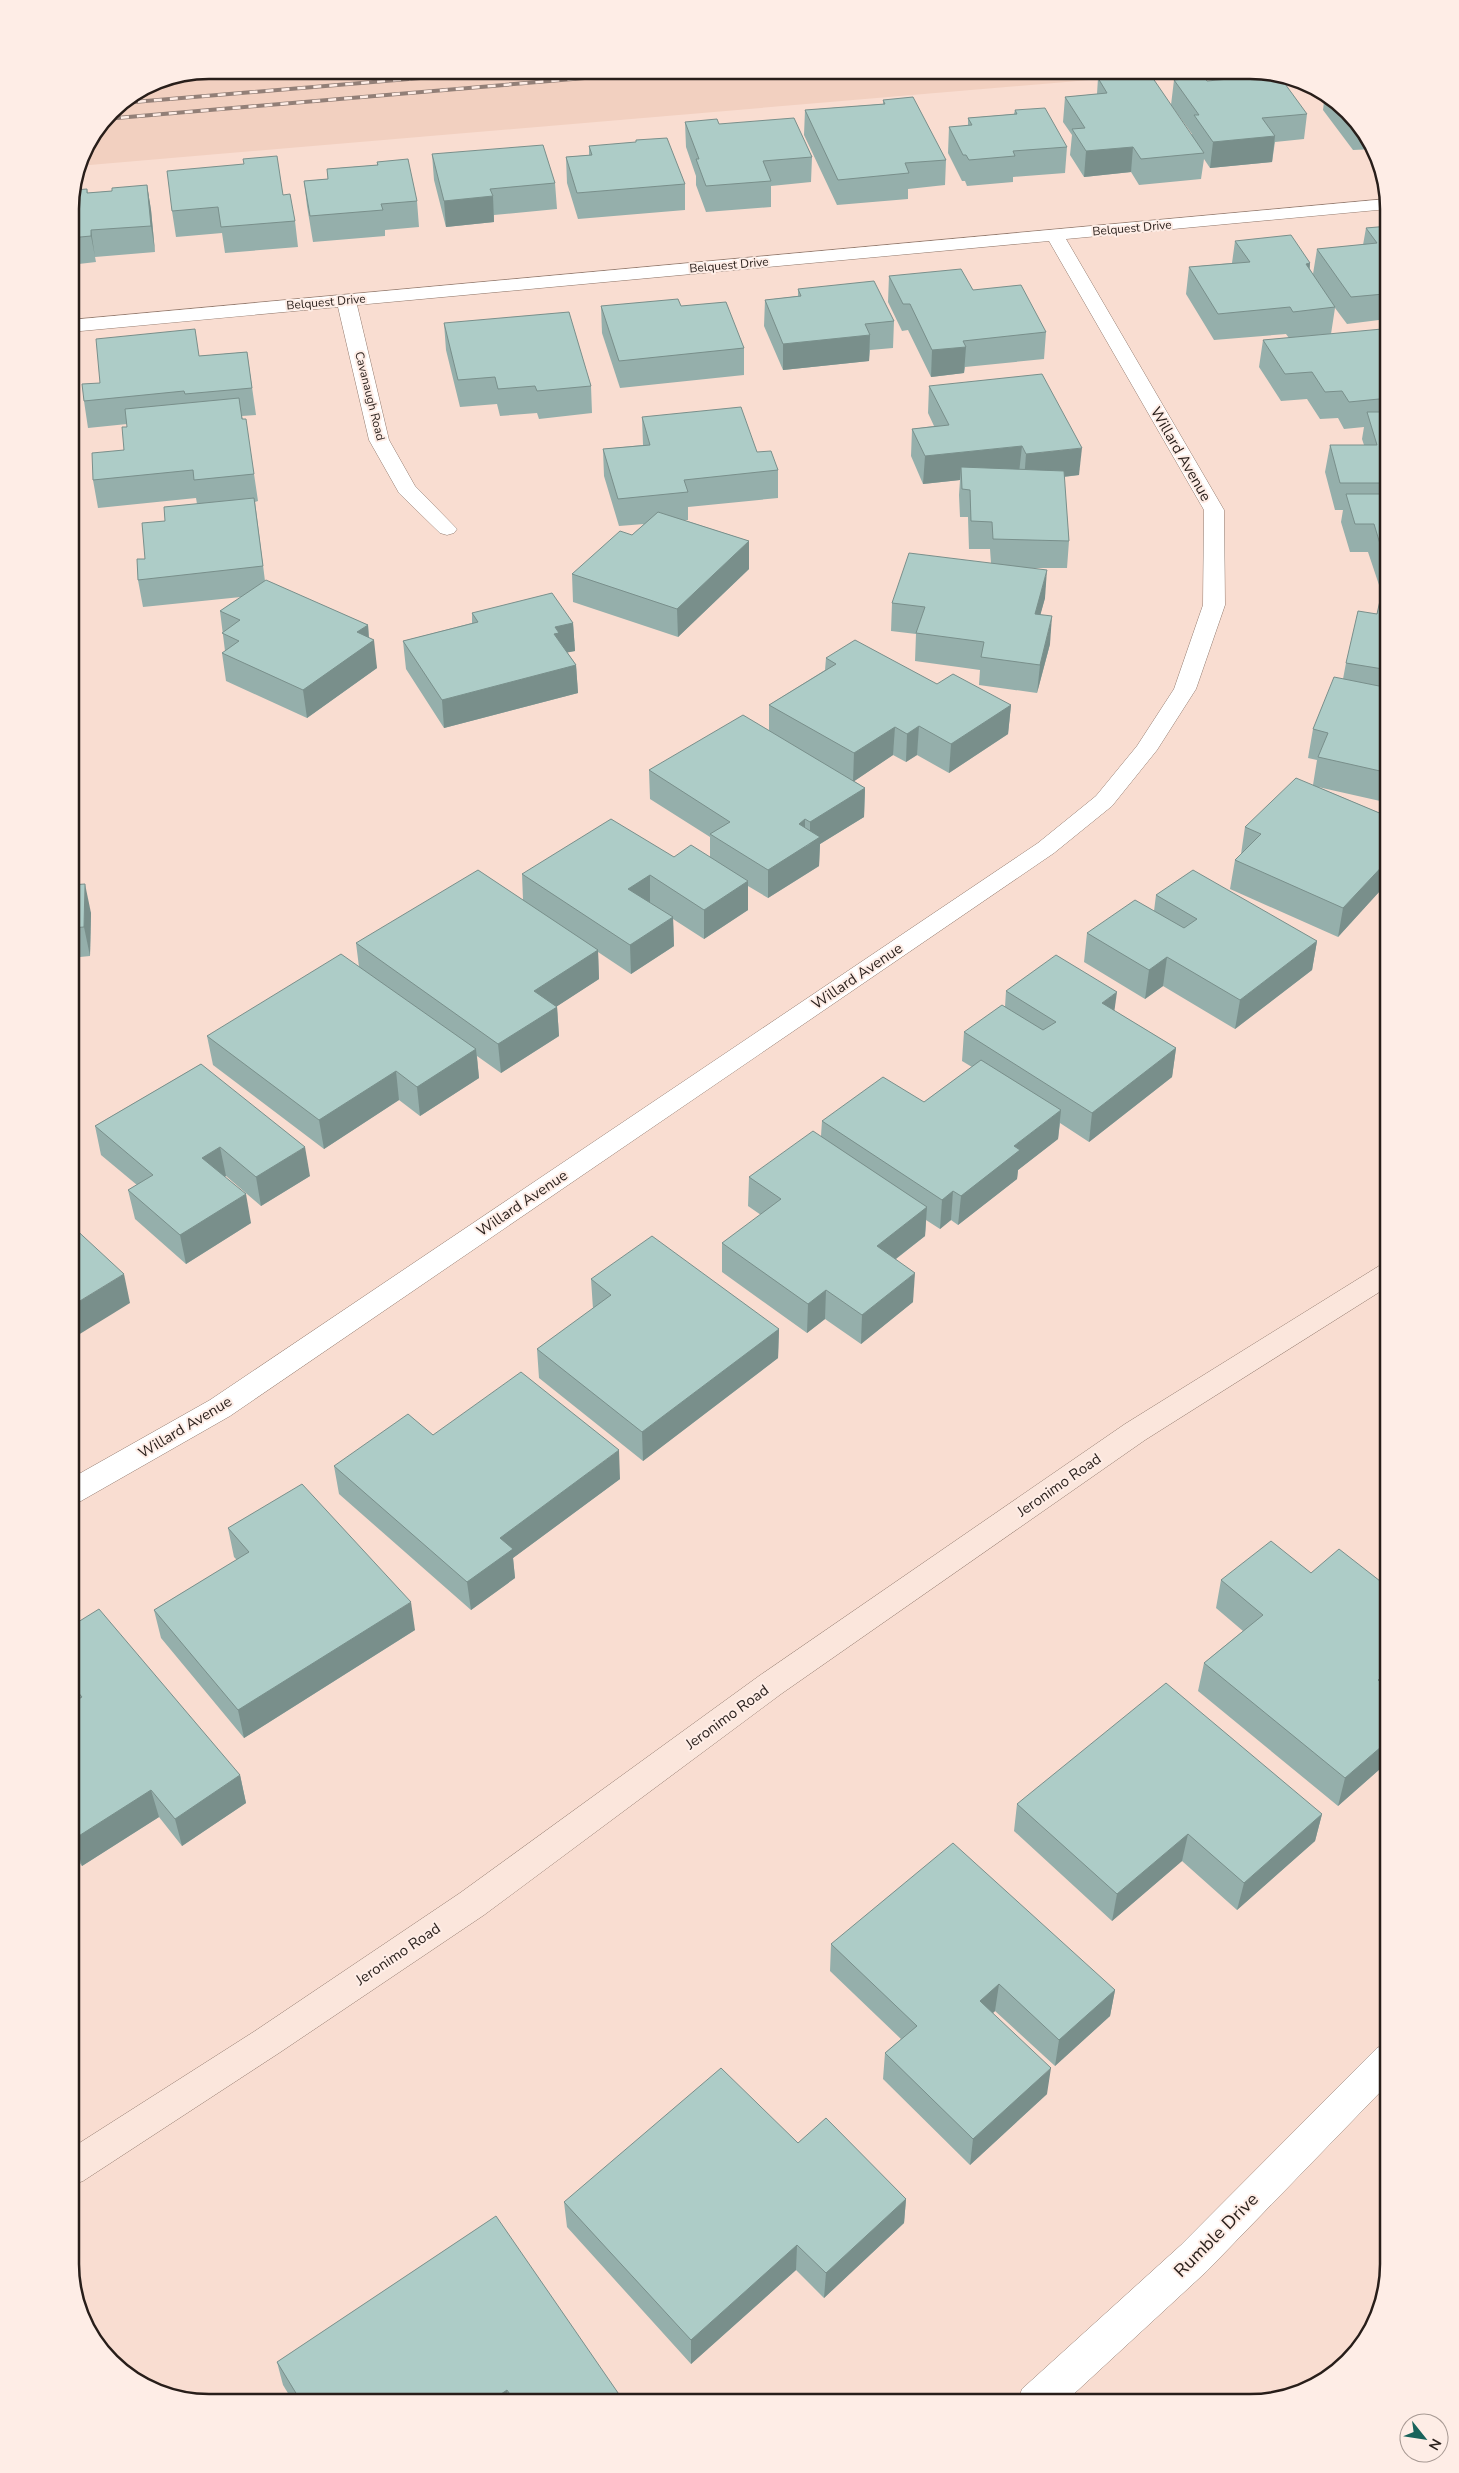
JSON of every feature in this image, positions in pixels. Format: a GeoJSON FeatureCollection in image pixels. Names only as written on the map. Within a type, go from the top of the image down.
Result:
{"type":"FeatureCollection","features":[{"type":"Feature","properties":{"kind":"main road","name":"Jeronimo Road"},"geometry":{"type":"LineString","coordinates":[[79,2163],[268,2042],[472,1904],[770,1685],[1135,1432],[1380,1279]]}},
{"type":"Feature","properties":{"kind":"street","name":"Belquest Drive"},"geometry":{"type":"LineString","coordinates":[[79,325],[1380,205]]}},
{"type":"Feature","properties":{"kind":"street","name":"Willard Avenue"},"geometry":{"type":"LineString","coordinates":[[79,1488],[220,1408],[1046,848],[1104,800],[1146,750],[1184,689],[1214,605],[1214,510],[1055,235]]}},
{"type":"Feature","properties":{"kind":"street","name":"Cavanaugh Road"},"geometry":{"type":"LineString","coordinates":[[346,300],[379,440],[406,488],[447,529]]}},
{"type":"Feature","properties":{"kind":"street","name":"Rumble Drive"},"geometry":{"type":"LineString","coordinates":[[1046,2394],[1194,2258],[1380,2068]]}},
{"type":"Feature","properties":{"kind":"shaded area"},"geometry":{"type":"Polygon","coordinates":[[[1101,79],[87,165],[96,144],[123,111],[144,96],[159,89],[192,80],[1101,79]]]}},
{"type":"Feature","properties":{"kind":"building"},"geometry":{"type":"Polygon","coordinates":[[[1099,79],[1153,79],[1204,153],[1141,159],[1133,147],[1086,151],[1072,129],[1085,128],[1065,97],[1107,93],[1099,79]]]}},
{"type":"Feature","properties":{"kind":"building"},"geometry":{"type":"Polygon","coordinates":[[[1206,79],[1207,81],[1259,79],[1285,84],[1307,114],[1262,118],[1275,136],[1213,142],[1194,115],[1199,115],[1174,80],[1206,79]]]}},
{"type":"Feature","properties":{"kind":"building"},"geometry":{"type":"Polygon","coordinates":[[[913,97],[946,160],[905,163],[909,173],[838,180],[805,110],[885,104],[883,100],[913,97]]]}},
{"type":"Feature","properties":{"kind":"building"},"geometry":{"type":"Polygon","coordinates":[[[1045,108],[1067,147],[1013,151],[1015,156],[969,160],[966,155],[963,155],[949,127],[972,125],[968,118],[1017,114],[1015,110],[1045,108]]]}},
{"type":"Feature","properties":{"kind":"building"},"geometry":{"type":"Polygon","coordinates":[[[794,118],[812,157],[763,161],[771,181],[706,186],[696,159],[699,159],[685,122],[717,119],[719,124],[794,118]]]}},
{"type":"Feature","properties":{"kind":"building"},"geometry":{"type":"Polygon","coordinates":[[[667,138],[685,184],[577,193],[566,157],[592,155],[589,146],[667,138]]]}},
{"type":"Feature","properties":{"kind":"building"},"geometry":{"type":"Polygon","coordinates":[[[543,145],[555,183],[490,189],[493,196],[444,201],[432,154],[543,145]]]}},
{"type":"Feature","properties":{"kind":"building"},"geometry":{"type":"Polygon","coordinates":[[[277,156],[283,195],[290,194],[295,221],[221,227],[218,207],[172,211],[167,171],[244,164],[243,159],[277,156]]]}},
{"type":"Feature","properties":{"kind":"building"},"geometry":{"type":"Polygon","coordinates":[[[408,159],[417,201],[381,204],[383,210],[310,216],[304,181],[328,179],[327,169],[378,165],[377,162],[408,159]]]}},
{"type":"Feature","properties":{"kind":"building"},"geometry":{"type":"Polygon","coordinates":[[[147,185],[151,226],[91,230],[91,236],[79,237],[80,189],[87,189],[87,193],[112,191],[112,188],[147,185]]]}},
{"type":"Feature","properties":{"kind":"building"},"geometry":{"type":"Polygon","coordinates":[[[1380,227],[1380,294],[1351,297],[1317,249],[1377,243],[1366,228],[1380,227]]]}},
{"type":"Feature","properties":{"kind":"building"},"geometry":{"type":"Polygon","coordinates":[[[1291,235],[1310,263],[1306,264],[1335,307],[1293,312],[1290,307],[1218,314],[1189,267],[1250,262],[1235,241],[1291,235]]]}},
{"type":"Feature","properties":{"kind":"building"},"geometry":{"type":"Polygon","coordinates":[[[961,269],[973,290],[1021,285],[1046,332],[963,341],[966,347],[932,350],[910,304],[903,304],[889,276],[961,269]]]}},
{"type":"Feature","properties":{"kind":"building"},"geometry":{"type":"Polygon","coordinates":[[[874,281],[894,321],[865,324],[870,335],[783,344],[765,300],[801,296],[798,289],[874,281]]]}},
{"type":"Feature","properties":{"kind":"building"},"geometry":{"type":"Polygon","coordinates":[[[678,299],[681,306],[726,302],[744,348],[619,361],[601,306],[678,299]]]}},
{"type":"Feature","properties":{"kind":"building"},"geometry":{"type":"Polygon","coordinates":[[[569,312],[591,386],[537,391],[535,386],[498,389],[495,377],[458,380],[444,323],[569,312]]]}},
{"type":"Feature","properties":{"kind":"building"},"geometry":{"type":"Polygon","coordinates":[[[195,329],[199,356],[247,352],[252,388],[185,394],[184,391],[84,401],[82,384],[100,383],[96,339],[195,329]]]}},
{"type":"Feature","properties":{"kind":"building"},"geometry":{"type":"Polygon","coordinates":[[[1380,329],[1380,399],[1349,402],[1342,391],[1325,392],[1312,372],[1285,374],[1263,340],[1380,329]]]}},
{"type":"Feature","properties":{"kind":"building"},"geometry":{"type":"Polygon","coordinates":[[[1042,374],[1082,448],[1026,454],[1022,446],[925,456],[912,429],[949,425],[929,386],[1042,374]]]}},
{"type":"Feature","properties":{"kind":"building"},"geometry":{"type":"Polygon","coordinates":[[[239,398],[242,419],[246,419],[254,474],[194,480],[193,470],[93,480],[92,453],[124,450],[122,427],[127,427],[125,409],[239,398]]]}},
{"type":"Feature","properties":{"kind":"building"},"geometry":{"type":"Polygon","coordinates":[[[741,407],[757,452],[771,451],[778,470],[684,480],[688,492],[618,499],[603,449],[650,445],[642,417],[741,407]]]}},
{"type":"Feature","properties":{"kind":"building"},"geometry":{"type":"Polygon","coordinates":[[[1367,412],[1380,412],[1380,483],[1340,483],[1330,445],[1377,445],[1367,412]]]}},
{"type":"Feature","properties":{"kind":"building"},"geometry":{"type":"Polygon","coordinates":[[[961,467],[1064,471],[1069,541],[993,539],[992,522],[971,521],[970,490],[962,489],[961,467]]]}},
{"type":"Feature","properties":{"kind":"building"},"geometry":{"type":"Polygon","coordinates":[[[1346,494],[1380,494],[1380,544],[1374,524],[1355,524],[1346,494]]]}},
{"type":"Feature","properties":{"kind":"building"},"geometry":{"type":"Polygon","coordinates":[[[254,498],[263,566],[138,580],[137,559],[145,559],[142,523],[165,521],[164,507],[254,498]]]}},
{"type":"Feature","properties":{"kind":"building"},"geometry":{"type":"Polygon","coordinates":[[[658,512],[749,541],[677,609],[572,574],[620,531],[632,535],[658,512]]]}},
{"type":"Feature","properties":{"kind":"building"},"geometry":{"type":"Polygon","coordinates":[[[909,553],[1047,570],[1035,614],[1052,616],[1040,665],[981,657],[984,642],[916,633],[925,607],[892,603],[909,553]]]}},
{"type":"Feature","properties":{"kind":"building"},"geometry":{"type":"Polygon","coordinates":[[[266,580],[368,625],[357,632],[374,640],[303,690],[222,653],[239,641],[222,633],[240,620],[220,611],[266,580]]]}},
{"type":"Feature","properties":{"kind":"building"},"geometry":{"type":"Polygon","coordinates":[[[552,593],[573,623],[555,627],[559,633],[554,634],[576,665],[442,700],[403,641],[478,622],[472,613],[552,593]]]}},
{"type":"Feature","properties":{"kind":"building"},"geometry":{"type":"Polygon","coordinates":[[[1380,600],[1380,669],[1346,663],[1358,611],[1377,614],[1380,600]]]}},
{"type":"Feature","properties":{"kind":"building"},"geometry":{"type":"Polygon","coordinates":[[[855,640],[937,684],[953,674],[1011,705],[951,744],[919,726],[907,734],[895,727],[854,753],[769,705],[836,664],[826,658],[855,640]]]}},
{"type":"Feature","properties":{"kind":"building"},"geometry":{"type":"Polygon","coordinates":[[[1334,677],[1380,686],[1380,771],[1318,757],[1328,733],[1313,729],[1334,677]]]}},
{"type":"Feature","properties":{"kind":"building"},"geometry":{"type":"Polygon","coordinates":[[[743,715],[865,788],[810,822],[805,819],[799,824],[820,837],[768,870],[710,834],[730,822],[649,770],[743,715]]]}},
{"type":"Feature","properties":{"kind":"building"},"geometry":{"type":"Polygon","coordinates":[[[1296,778],[1380,813],[1380,869],[1343,908],[1235,860],[1261,834],[1245,827],[1296,778]]]}},
{"type":"Feature","properties":{"kind":"building"},"geometry":{"type":"Polygon","coordinates":[[[611,819],[674,857],[691,845],[748,881],[704,910],[650,875],[628,889],[673,917],[630,945],[522,874],[611,819]]]}},
{"type":"Feature","properties":{"kind":"building"},"geometry":{"type":"Polygon","coordinates":[[[478,870],[598,950],[534,991],[557,1007],[498,1044],[356,943],[478,870]]]}},
{"type":"Feature","properties":{"kind":"building"},"geometry":{"type":"Polygon","coordinates":[[[1193,870],[1317,941],[1240,1000],[1167,957],[1149,970],[1087,933],[1135,900],[1184,928],[1197,919],[1156,895],[1193,870]]]}},
{"type":"Feature","properties":{"kind":"building"},"geometry":{"type":"Polygon","coordinates":[[[79,884],[85,884],[84,927],[79,927],[79,884]]]}},
{"type":"Feature","properties":{"kind":"building"},"geometry":{"type":"Polygon","coordinates":[[[341,954],[476,1049],[417,1087],[396,1071],[319,1120],[207,1036],[341,954]]]}},
{"type":"Feature","properties":{"kind":"building"},"geometry":{"type":"Polygon","coordinates":[[[1056,955],[1117,992],[1102,1003],[1176,1048],[1092,1113],[964,1032],[1002,1005],[1043,1030],[1056,1022],[1006,991],[1056,955]]]}},
{"type":"Feature","properties":{"kind":"building"},"geometry":{"type":"Polygon","coordinates":[[[981,1060],[1061,1110],[1014,1146],[1020,1150],[961,1196],[953,1191],[942,1200],[822,1121],[883,1077],[924,1102],[981,1060]]]}},
{"type":"Feature","properties":{"kind":"building"},"geometry":{"type":"Polygon","coordinates":[[[201,1064],[305,1147],[256,1177],[220,1147],[202,1158],[246,1194],[180,1235],[128,1190],[153,1175],[95,1126],[201,1064]]]}},
{"type":"Feature","properties":{"kind":"building"},"geometry":{"type":"Polygon","coordinates":[[[813,1131],[927,1207],[877,1246],[915,1273],[862,1315],[826,1290],[808,1304],[722,1243],[781,1199],[749,1177],[813,1131]]]}},
{"type":"Feature","properties":{"kind":"building"},"geometry":{"type":"Polygon","coordinates":[[[79,1232],[124,1274],[79,1302],[79,1232]]]}},
{"type":"Feature","properties":{"kind":"building"},"geometry":{"type":"Polygon","coordinates":[[[652,1236],[779,1329],[642,1432],[537,1349],[611,1295],[591,1279],[652,1236]]]}},
{"type":"Feature","properties":{"kind":"building"},"geometry":{"type":"Polygon","coordinates":[[[521,1372],[619,1450],[500,1538],[513,1549],[467,1582],[334,1466],[408,1414],[433,1435],[521,1372]]]}},
{"type":"Feature","properties":{"kind":"building"},"geometry":{"type":"Polygon","coordinates":[[[302,1484],[411,1602],[238,1710],[154,1610],[249,1552],[228,1528],[302,1484]]]}},
{"type":"Feature","properties":{"kind":"building"},"geometry":{"type":"Polygon","coordinates":[[[1271,1541],[1311,1573],[1339,1549],[1380,1581],[1380,1678],[1378,1680],[1380,1682],[1380,1748],[1345,1778],[1204,1663],[1263,1615],[1221,1580],[1271,1541]]]}},
{"type":"Feature","properties":{"kind":"building"},"geometry":{"type":"Polygon","coordinates":[[[99,1609],[240,1775],[175,1819],[151,1790],[79,1836],[79,1699],[82,1697],[79,1694],[79,1621],[99,1609]]]}},
{"type":"Feature","properties":{"kind":"building"},"geometry":{"type":"Polygon","coordinates":[[[1166,1683],[1322,1814],[1244,1883],[1188,1834],[1117,1894],[1017,1804],[1166,1683]]]}},
{"type":"Feature","properties":{"kind":"building"},"geometry":{"type":"Polygon","coordinates":[[[953,1843],[1115,1990],[1059,2040],[999,1984],[980,2001],[1051,2068],[973,2139],[885,2053],[917,2026],[831,1944],[953,1843]]]}},
{"type":"Feature","properties":{"kind":"building"},"geometry":{"type":"Polygon","coordinates":[[[721,2068],[798,2143],[826,2118],[906,2199],[826,2273],[797,2245],[691,2340],[564,2202],[721,2068]]]}},
{"type":"Feature","properties":{"kind":"building"},"geometry":{"type":"Polygon","coordinates":[[[496,2216],[619,2394],[510,2394],[507,2390],[501,2394],[297,2394],[277,2362],[496,2216]]]}},
{"type":"Feature","properties":{"kind":"railway"},"geometry":{"type":"LineString","coordinates":[[136,102],[409,79]]}},
{"type":"Feature","properties":{"kind":"railway"},"geometry":{"type":"LineString","coordinates":[[116,118],[574,79]]}}]}
